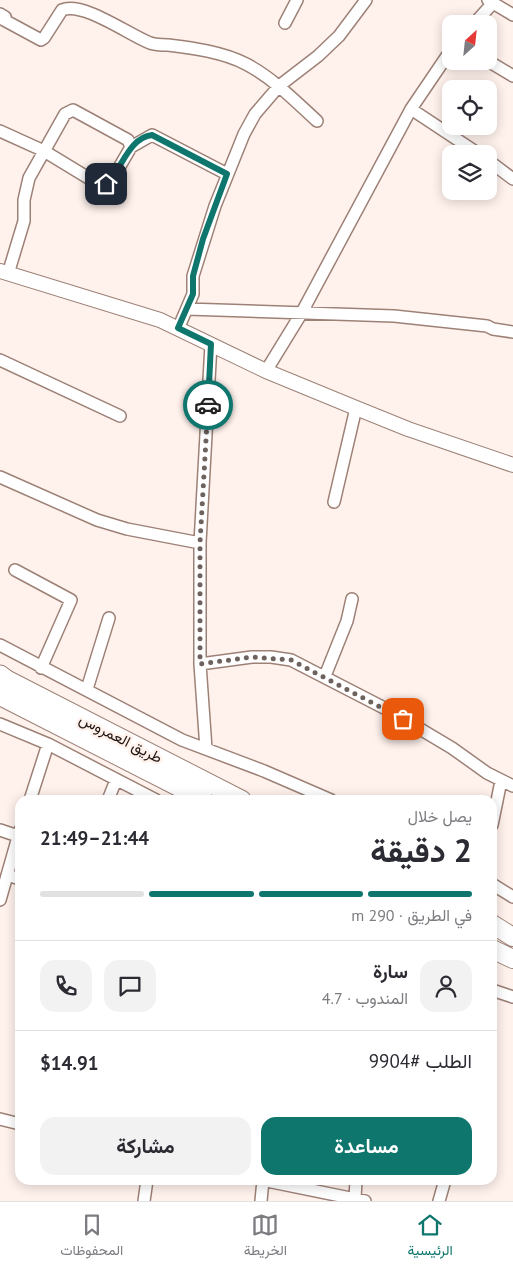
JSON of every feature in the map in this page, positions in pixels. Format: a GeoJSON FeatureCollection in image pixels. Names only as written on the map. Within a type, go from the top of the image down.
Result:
{"type":"FeatureCollection","features":[{"type":"Feature","properties":{"kind":"main road","name":"طريق العمروس"},"geometry":{"type":"LineString","coordinates":[[1,686],[195,795]]}},
{"type":"Feature","properties":{"kind":"main road","name":"طريق العمروس"},"geometry":{"type":"LineString","coordinates":[[1,686],[231,795]]}},
{"type":"Feature","properties":{"kind":"main road"},"geometry":{"type":"LineString","coordinates":[[497,929],[513,937]]}},
{"type":"Feature","properties":{"kind":"main road"},"geometry":{"type":"LineString","coordinates":[[497,953],[513,960]]}},
{"type":"Feature","properties":{"kind":"street"},"geometry":{"type":"LineString","coordinates":[[285,23],[297,0]]}},
{"type":"Feature","properties":{"kind":"street"},"geometry":{"type":"LineString","coordinates":[[178,328],[193,294],[193,276],[203,239],[227,174],[255,114],[279,86],[318,56],[339,36],[366,0]]}},
{"type":"Feature","properties":{"kind":"street"},"geometry":{"type":"LineString","coordinates":[[481,15],[490,2],[513,16]]}},
{"type":"Feature","properties":{"kind":"street"},"geometry":{"type":"LineString","coordinates":[[0,14],[5,17],[4,20],[39,40],[44,38],[62,10],[66,8],[82,12],[156,45],[211,52],[231,58],[252,68],[279,86],[317,121]]}},
{"type":"Feature","properties":{"kind":"street"},"geometry":{"type":"LineString","coordinates":[[266,371],[301,314],[411,109],[442,63]]}},
{"type":"Feature","properties":{"kind":"street"},"geometry":{"type":"LineString","coordinates":[[498,67],[513,76]]}},
{"type":"Feature","properties":{"kind":"street"},"geometry":{"type":"LineString","coordinates":[[411,109],[465,145]]}},
{"type":"Feature","properties":{"kind":"street"},"geometry":{"type":"LineString","coordinates":[[131,147],[128,140],[73,110],[65,114],[26,188],[24,221],[4,273],[160,320],[266,371],[356,408],[408,429],[513,465]]}},
{"type":"Feature","properties":{"kind":"street"},"geometry":{"type":"LineString","coordinates":[[0,131],[44,151],[95,182],[106,184],[113,178],[131,147],[152,135],[227,174]]}},
{"type":"Feature","properties":{"kind":"street"},"geometry":{"type":"LineString","coordinates":[[497,167],[513,179]]}},
{"type":"Feature","properties":{"kind":"street"},"geometry":{"type":"LineString","coordinates":[[187,309],[394,316],[487,326],[493,329],[513,332]]}},
{"type":"Feature","properties":{"kind":"street"},"geometry":{"type":"LineString","coordinates":[[206,749],[200,664],[200,543],[211,344]]}},
{"type":"Feature","properties":{"kind":"street"},"geometry":{"type":"LineString","coordinates":[[0,360],[120,416]]}},
{"type":"Feature","properties":{"kind":"street"},"geometry":{"type":"LineString","coordinates":[[334,502],[356,408]]}},
{"type":"Feature","properties":{"kind":"street"},"geometry":{"type":"LineString","coordinates":[[0,477],[97,520],[200,543]]}},
{"type":"Feature","properties":{"kind":"street"},"geometry":{"type":"LineString","coordinates":[[15,570],[70,600],[42,668]]}},
{"type":"Feature","properties":{"kind":"street"},"geometry":{"type":"LineString","coordinates":[[325,676],[346,621],[352,598]]}},
{"type":"Feature","properties":{"kind":"street"},"geometry":{"type":"LineString","coordinates":[[87,689],[109,618]]}},
{"type":"Feature","properties":{"kind":"street"},"geometry":{"type":"LineString","coordinates":[[0,645],[182,740],[264,771],[319,795]]}},
{"type":"Feature","properties":{"kind":"street"},"geometry":{"type":"LineString","coordinates":[[200,664],[252,657],[282,657],[291,660],[325,676],[429,734],[501,781],[513,786]]}},
{"type":"Feature","properties":{"kind":"street"},"geometry":{"type":"LineString","coordinates":[[0,724],[48,744],[146,795]]}},
{"type":"Feature","properties":{"kind":"street"},"geometry":{"type":"LineString","coordinates":[[32,795],[48,744]]}},
{"type":"Feature","properties":{"kind":"street"},"geometry":{"type":"LineString","coordinates":[[110,795],[116,780]]}},
{"type":"Feature","properties":{"kind":"street"},"geometry":{"type":"LineString","coordinates":[[497,801],[501,781]]}},
{"type":"Feature","properties":{"kind":"street"},"geometry":{"type":"LineString","coordinates":[[0,830],[15,832]]}},
{"type":"Feature","properties":{"kind":"street"},"geometry":{"type":"LineString","coordinates":[[0,900],[15,847]]}},
{"type":"Feature","properties":{"kind":"street"},"geometry":{"type":"LineString","coordinates":[[7,875],[15,877]]}},
{"type":"Feature","properties":{"kind":"street"},"geometry":{"type":"LineString","coordinates":[[497,887],[513,897]]}},
{"type":"Feature","properties":{"kind":"street"},"geometry":{"type":"LineString","coordinates":[[497,992],[513,997]]}},
{"type":"Feature","properties":{"kind":"street"},"geometry":{"type":"LineString","coordinates":[[0,1119],[15,1123]]}},
{"type":"Feature","properties":{"kind":"street"},"geometry":{"type":"LineString","coordinates":[[144,1201],[147,1185]]}},
{"type":"Feature","properties":{"kind":"street"},"geometry":{"type":"LineString","coordinates":[[261,1201],[263,1185]]}},
{"type":"Feature","properties":{"kind":"street"},"geometry":{"type":"LineString","coordinates":[[288,1185],[361,1200],[357,1185]]}},
{"type":"Feature","properties":{"kind":"street"},"geometry":{"type":"LineString","coordinates":[[439,1201],[444,1185]]}},
{"type":"Feature","properties":{"kind":"way so far"},"geometry":{"type":"LineString","coordinates":[[208,405],[200,543],[200,664],[252,657],[282,657],[325,676],[352,693],[403,719]]}},
{"type":"Feature","properties":{"kind":"route"},"geometry":{"type":"LineString","coordinates":[[106,184],[113,178],[131,147],[152,135],[227,174],[203,239],[193,276],[195,286],[193,294],[178,328],[211,344],[208,405]]}}]}
